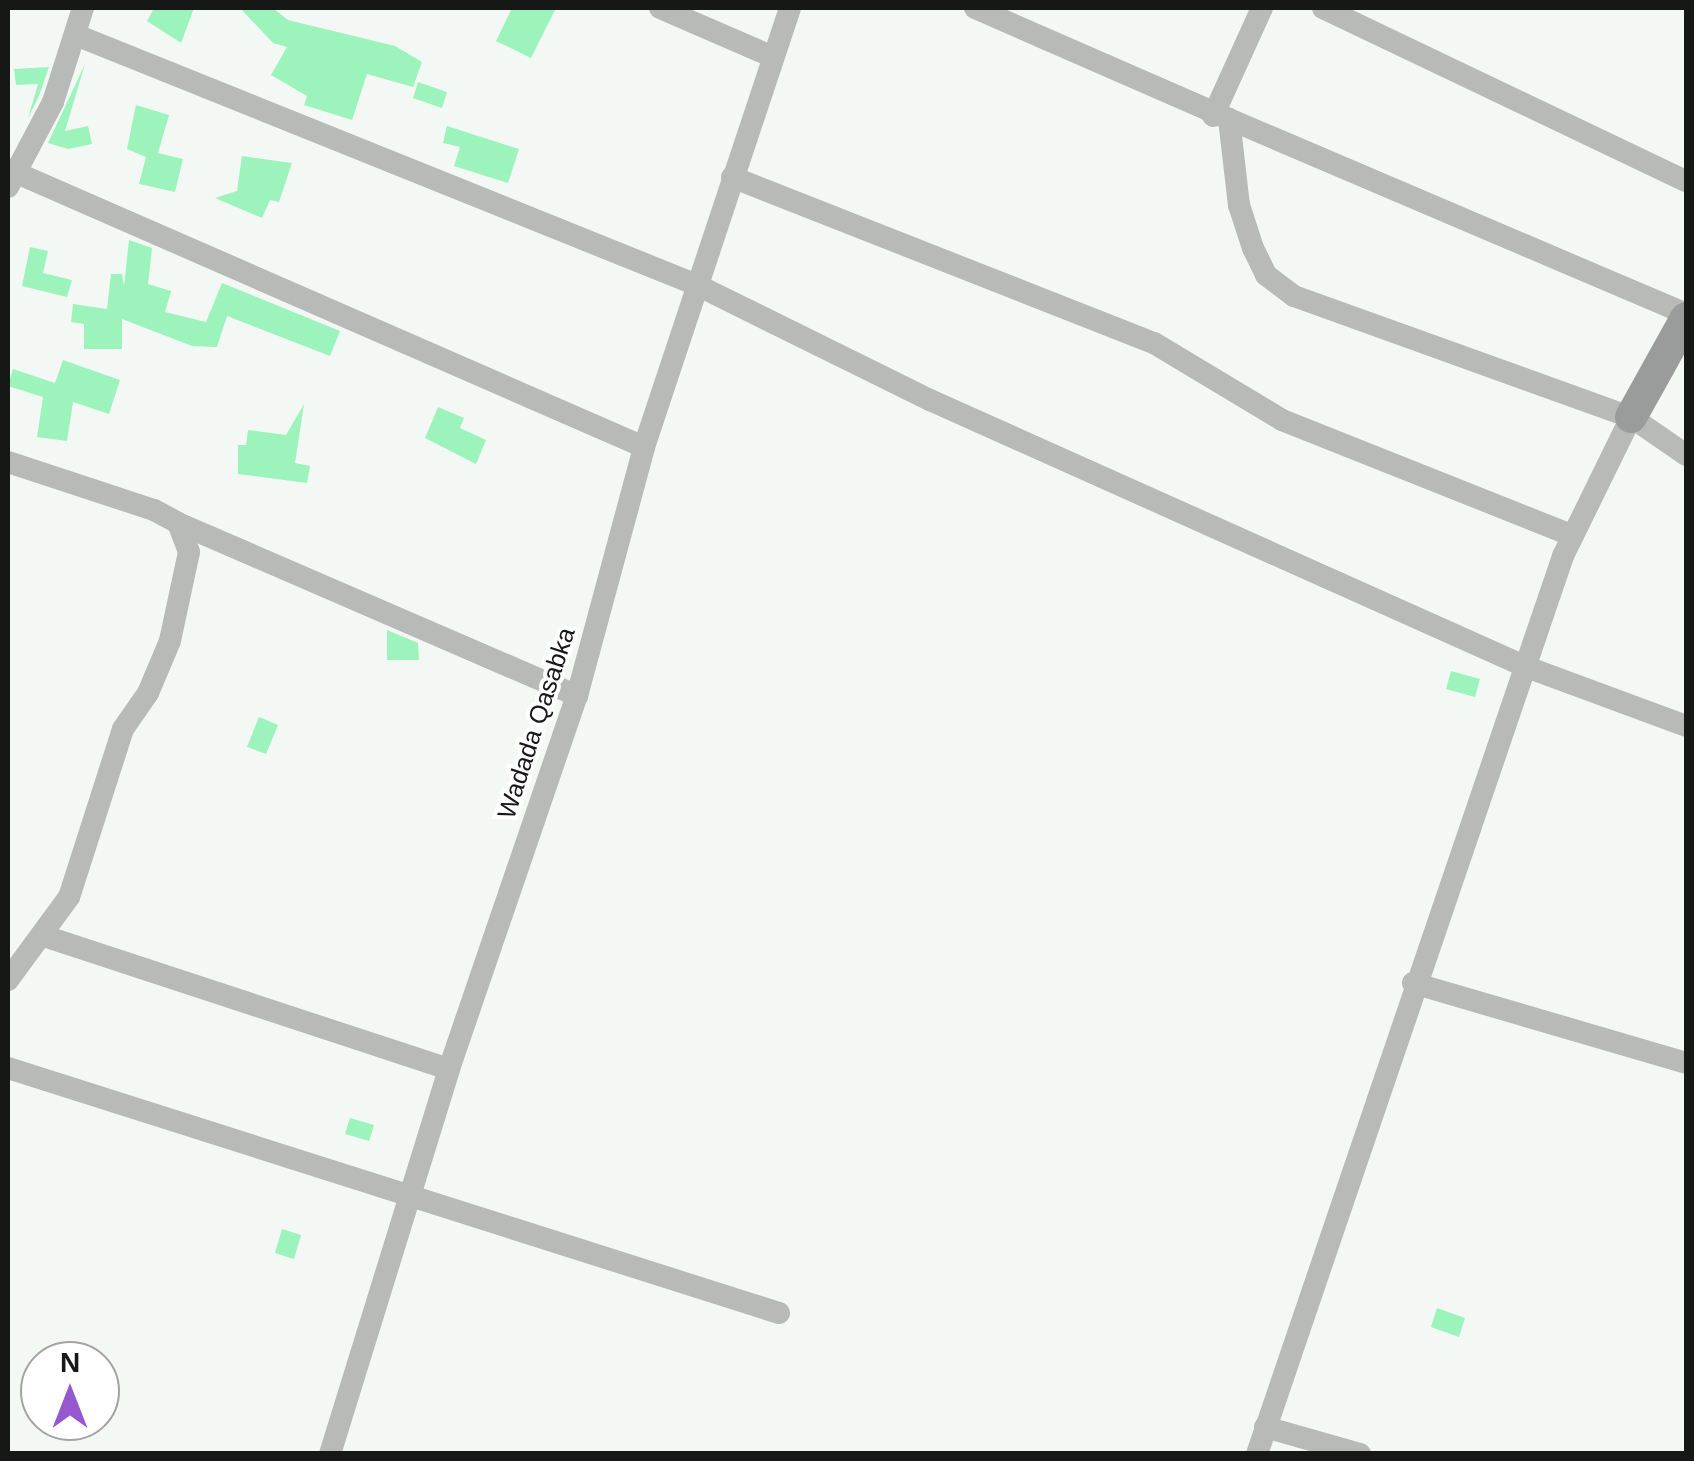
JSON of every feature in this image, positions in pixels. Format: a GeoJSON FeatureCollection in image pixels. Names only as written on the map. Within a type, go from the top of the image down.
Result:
{"type":"FeatureCollection","features":[{"type":"Feature","properties":{"kind":"street"},"geometry":{"type":"LineString","coordinates":[[83,8],[76,35],[13,181],[644,447]]}},
{"type":"Feature","properties":{"kind":"street"},"geometry":{"type":"LineString","coordinates":[[660,8],[771,56]]}},
{"type":"Feature","properties":{"kind":"street","name":"Wadada Qasabka"},"geometry":{"type":"LineString","coordinates":[[330,1454],[449,1070],[577,696],[644,447],[790,8]]}},
{"type":"Feature","properties":{"kind":"street"},"geometry":{"type":"LineString","coordinates":[[975,8],[1221,118],[1686,316],[1573,536],[1413,983],[1257,1454]]}},
{"type":"Feature","properties":{"kind":"street"},"geometry":{"type":"LineString","coordinates":[[1262,8],[1221,118],[1239,205],[1266,275],[1294,296],[1632,417],[1686,455]]}},
{"type":"Feature","properties":{"kind":"street"},"geometry":{"type":"LineString","coordinates":[[1323,8],[1686,180]]}},
{"type":"Feature","properties":{"kind":"street"},"geometry":{"type":"LineString","coordinates":[[76,35],[696,285],[930,400],[1524,666],[1686,726]]}},
{"type":"Feature","properties":{"kind":"street"},"geometry":{"type":"LineString","coordinates":[[732,178],[1154,343],[1282,420],[1573,536]]}},
{"type":"Feature","properties":{"kind":"street"},"geometry":{"type":"LineString","coordinates":[[8,462],[178,523],[577,696]]}},
{"type":"Feature","properties":{"kind":"street"},"geometry":{"type":"LineString","coordinates":[[8,980],[69,897],[123,729],[148,693],[170,640],[189,552],[178,523]]}},
{"type":"Feature","properties":{"kind":"street"},"geometry":{"type":"LineString","coordinates":[[44,936],[449,1070]]}},
{"type":"Feature","properties":{"kind":"street"},"geometry":{"type":"LineString","coordinates":[[1413,983],[1686,1063]]}},
{"type":"Feature","properties":{"kind":"street"},"geometry":{"type":"LineString","coordinates":[[8,1068],[779,1313]]}},
{"type":"Feature","properties":{"kind":"street"},"geometry":{"type":"LineString","coordinates":[[1266,1427],[1360,1454]]}},
{"type":"Feature","properties":{"kind":"building"},"geometry":{"type":"Polygon","coordinates":[[[154,8],[194,8],[181,43],[147,21],[154,8]]]}},
{"type":"Feature","properties":{"kind":"building"},"geometry":{"type":"Polygon","coordinates":[[[240,8],[273,8],[288,20],[395,46],[422,62],[413,87],[367,74],[352,120],[304,105],[307,96],[271,75],[287,47],[273,43],[240,8]]]}},
{"type":"Feature","properties":{"kind":"building"},"geometry":{"type":"Polygon","coordinates":[[[512,8],[556,8],[531,58],[496,41],[512,8]]]}},
{"type":"Feature","properties":{"kind":"building"},"geometry":{"type":"Polygon","coordinates":[[[85,64],[65,131],[88,126],[92,144],[68,149],[48,143],[85,64]]]}},
{"type":"Feature","properties":{"kind":"building"},"geometry":{"type":"Polygon","coordinates":[[[49,67],[28,118],[38,84],[16,85],[14,69],[49,67]]]}},
{"type":"Feature","properties":{"kind":"building"},"geometry":{"type":"Polygon","coordinates":[[[418,82],[447,92],[442,108],[413,98],[418,82]]]}},
{"type":"Feature","properties":{"kind":"building"},"geometry":{"type":"Polygon","coordinates":[[[136,105],[169,115],[158,153],[183,159],[175,192],[139,184],[146,157],[127,149],[136,105]]]}},
{"type":"Feature","properties":{"kind":"building"},"geometry":{"type":"Polygon","coordinates":[[[447,126],[519,149],[508,183],[454,166],[460,147],[443,143],[447,126]]]}},
{"type":"Feature","properties":{"kind":"building"},"geometry":{"type":"Polygon","coordinates":[[[242,156],[292,163],[279,202],[270,200],[262,218],[215,198],[237,191],[242,156]]]}},
{"type":"Feature","properties":{"kind":"building"},"geometry":{"type":"Polygon","coordinates":[[[129,240],[152,248],[148,284],[171,291],[165,312],[206,322],[222,283],[340,331],[330,356],[227,316],[217,347],[192,346],[122,319],[122,349],[84,349],[84,324],[71,322],[73,304],[107,309],[111,274],[122,274],[124,286],[129,240]]]}},
{"type":"Feature","properties":{"kind":"building"},"geometry":{"type":"Polygon","coordinates":[[[30,247],[48,251],[43,273],[72,280],[67,297],[22,286],[30,247]]]}},
{"type":"Feature","properties":{"kind":"building"},"geometry":{"type":"Polygon","coordinates":[[[63,360],[120,380],[109,414],[73,402],[67,441],[37,437],[43,397],[8,386],[13,369],[55,383],[63,360]]]}},
{"type":"Feature","properties":{"kind":"building"},"geometry":{"type":"Polygon","coordinates":[[[304,404],[295,463],[310,466],[307,483],[238,474],[238,445],[246,445],[248,430],[286,435],[304,404]]]}},
{"type":"Feature","properties":{"kind":"building"},"geometry":{"type":"Polygon","coordinates":[[[438,407],[464,418],[460,428],[486,440],[476,464],[425,438],[438,407]]]}},
{"type":"Feature","properties":{"kind":"building"},"geometry":{"type":"Polygon","coordinates":[[[387,630],[418,643],[419,660],[387,660],[387,630]]]}},
{"type":"Feature","properties":{"kind":"building"},"geometry":{"type":"Polygon","coordinates":[[[1451,671],[1480,679],[1475,697],[1446,689],[1451,671]]]}},
{"type":"Feature","properties":{"kind":"building"},"geometry":{"type":"Polygon","coordinates":[[[259,717],[278,725],[266,754],[247,747],[259,717]]]}},
{"type":"Feature","properties":{"kind":"building"},"geometry":{"type":"Polygon","coordinates":[[[350,1118],[374,1125],[369,1141],[345,1134],[350,1118]]]}},
{"type":"Feature","properties":{"kind":"building"},"geometry":{"type":"Polygon","coordinates":[[[282,1229],[301,1235],[294,1259],[275,1253],[282,1229]]]}},
{"type":"Feature","properties":{"kind":"building"},"geometry":{"type":"Polygon","coordinates":[[[1437,1308],[1465,1318],[1459,1337],[1431,1327],[1437,1308]]]}}]}
